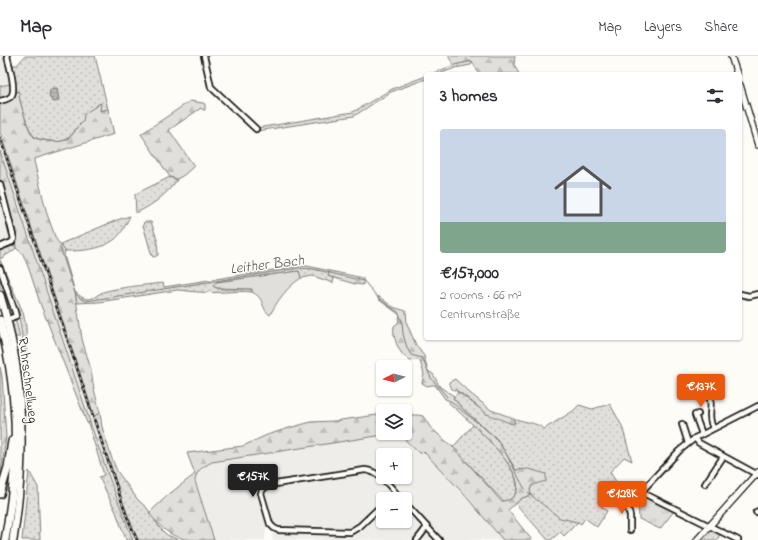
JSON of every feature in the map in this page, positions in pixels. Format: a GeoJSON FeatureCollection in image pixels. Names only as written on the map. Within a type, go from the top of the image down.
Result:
{"type":"FeatureCollection","features":[{"type":"Feature","properties":{"kind":"highway","name":"Ruhrschnellweg"},"geometry":{"type":"LineString","coordinates":[[0,295],[13,350],[21,409],[21,470],[13,540]]}},
{"type":"Feature","properties":{"kind":"highway","name":"Ruhrschnellweg"},"geometry":{"type":"LineString","coordinates":[[0,320],[10,370],[15,419],[15,470],[5,540]]}},
{"type":"Feature","properties":{"kind":"highway"},"geometry":{"type":"LineString","coordinates":[[0,494],[8,468],[15,419]]}},
{"type":"Feature","properties":{"kind":"highway"},"geometry":{"type":"LineString","coordinates":[[15,525],[18,540]]}},
{"type":"Feature","properties":{"kind":"main road"},"geometry":{"type":"LineString","coordinates":[[731,56],[736,72]]}},
{"type":"Feature","properties":{"kind":"main road"},"geometry":{"type":"LineString","coordinates":[[742,92],[758,145]]}},
{"type":"Feature","properties":{"kind":"main road"},"geometry":{"type":"LineString","coordinates":[[697,540],[757,474]]}},
{"type":"Feature","properties":{"kind":"street"},"geometry":{"type":"LineString","coordinates":[[0,101],[9,98],[12,93],[11,72],[7,56]]}},
{"type":"Feature","properties":{"kind":"street"},"geometry":{"type":"LineString","coordinates":[[204,56],[211,87],[256,129]]}},
{"type":"Feature","properties":{"kind":"street"},"geometry":{"type":"LineString","coordinates":[[0,184],[14,239],[12,242],[0,247]]}},
{"type":"Feature","properties":{"kind":"street"},"geometry":{"type":"LineString","coordinates":[[0,268],[14,317]]}},
{"type":"Feature","properties":{"kind":"street"},"geometry":{"type":"LineString","coordinates":[[742,294],[749,296],[758,294]]}},
{"type":"Feature","properties":{"kind":"street"},"geometry":{"type":"LineString","coordinates":[[712,394],[709,396],[711,404],[709,416],[713,428]]}},
{"type":"Feature","properties":{"kind":"street"},"geometry":{"type":"LineString","coordinates":[[630,530],[630,516],[624,498],[642,491],[679,451],[695,438],[758,406]]}},
{"type":"Feature","properties":{"kind":"street"},"geometry":{"type":"LineString","coordinates":[[698,414],[695,416],[702,434]]}},
{"type":"Feature","properties":{"kind":"street"},"geometry":{"type":"LineString","coordinates":[[682,424],[688,443]]}},
{"type":"Feature","properties":{"kind":"street"},"geometry":{"type":"LineString","coordinates":[[695,438],[699,443],[757,474]]}},
{"type":"Feature","properties":{"kind":"street"},"geometry":{"type":"LineString","coordinates":[[705,484],[723,456]]}},
{"type":"Feature","properties":{"kind":"street"},"geometry":{"type":"LineString","coordinates":[[376,511],[360,526],[350,532],[278,530],[270,524],[261,493],[263,489],[269,485],[364,470],[378,474],[395,492]]}},
{"type":"Feature","properties":{"kind":"street"},"geometry":{"type":"LineString","coordinates":[[642,491],[645,494],[738,540]]}},
{"type":"Feature","properties":{"kind":"street"},"geometry":{"type":"LineString","coordinates":[[412,511],[439,540]]}},
{"type":"Feature","properties":{"kind":"street"},"geometry":{"type":"LineString","coordinates":[[417,540],[427,527]]}},
{"type":"Feature","properties":{"kind":"shaded area"},"geometry":{"type":"Polygon","coordinates":[[[0,56],[4,56],[9,72],[10,84],[0,86],[0,56]]]}},
{"type":"Feature","properties":{"kind":"shaded area"},"geometry":{"type":"Polygon","coordinates":[[[52,88],[57,88],[59,100],[55,102],[52,101],[49,96],[52,88]]]}},
{"type":"Feature","properties":{"kind":"shaded area"},"geometry":{"type":"Polygon","coordinates":[[[0,132],[125,508],[138,540],[133,540],[110,480],[0,150],[0,132]]]}},
{"type":"Feature","properties":{"kind":"shaded area"},"geometry":{"type":"Polygon","coordinates":[[[0,182],[15,241],[13,246],[0,251],[0,182]]]}},
{"type":"Feature","properties":{"kind":"shaded area"},"geometry":{"type":"Polygon","coordinates":[[[376,436],[376,440],[405,440],[420,454],[423,451],[440,468],[503,540],[272,540],[273,531],[266,527],[265,540],[214,540],[196,485],[197,473],[212,462],[376,436]]]}},
{"type":"Feature","properties":{"kind":"green space"},"geometry":{"type":"Polygon","coordinates":[[[25,56],[95,56],[108,109],[100,111],[100,103],[85,114],[83,122],[70,136],[64,140],[52,141],[35,137],[27,124],[19,96],[14,96],[9,58],[13,65],[17,65],[25,56]]]}},
{"type":"Feature","properties":{"kind":"green space"},"geometry":{"type":"Polygon","coordinates":[[[448,56],[515,56],[514,64],[518,72],[478,72],[472,61],[454,65],[448,56]]]}},
{"type":"Feature","properties":{"kind":"green space"},"geometry":{"type":"Polygon","coordinates":[[[472,61],[471,65],[444,72],[436,72],[454,65],[472,61]]]}},
{"type":"Feature","properties":{"kind":"green space"},"geometry":{"type":"Polygon","coordinates":[[[424,77],[424,80],[391,92],[354,116],[257,131],[257,128],[353,112],[392,89],[424,77]]]}},
{"type":"Feature","properties":{"kind":"green space"},"geometry":{"type":"Polygon","coordinates":[[[10,84],[14,95],[18,91],[20,94],[20,101],[32,135],[41,140],[58,142],[67,139],[83,122],[84,114],[101,103],[100,111],[108,109],[114,134],[34,159],[47,214],[56,239],[65,251],[64,255],[75,292],[82,339],[91,370],[100,413],[94,416],[0,132],[0,86],[10,84]]]}},
{"type":"Feature","properties":{"kind":"green space"},"geometry":{"type":"Polygon","coordinates":[[[190,101],[205,104],[205,110],[201,108],[169,130],[194,166],[177,179],[170,177],[141,134],[190,101]]]}},
{"type":"Feature","properties":{"kind":"green space"},"geometry":{"type":"Polygon","coordinates":[[[0,151],[90,422],[87,423],[40,303],[23,254],[16,248],[15,238],[0,182],[0,151]]]}},
{"type":"Feature","properties":{"kind":"green space"},"geometry":{"type":"Polygon","coordinates":[[[170,177],[177,180],[164,195],[148,207],[136,213],[135,194],[170,177]]]}},
{"type":"Feature","properties":{"kind":"green space"},"geometry":{"type":"Polygon","coordinates":[[[130,216],[124,229],[119,235],[114,240],[103,246],[84,250],[65,251],[60,244],[117,220],[130,216]]]}},
{"type":"Feature","properties":{"kind":"green space"},"geometry":{"type":"Polygon","coordinates":[[[144,222],[151,222],[157,239],[158,255],[154,257],[152,256],[143,225],[144,222]]]}},
{"type":"Feature","properties":{"kind":"green space"},"geometry":{"type":"Polygon","coordinates":[[[15,241],[16,248],[0,259],[0,251],[13,246],[15,241]]]}},
{"type":"Feature","properties":{"kind":"green space"},"geometry":{"type":"Polygon","coordinates":[[[0,260],[23,312],[26,327],[27,367],[19,317],[0,264],[0,260]]]}},
{"type":"Feature","properties":{"kind":"green space"},"geometry":{"type":"Polygon","coordinates":[[[307,266],[330,271],[328,276],[334,278],[333,283],[313,276],[301,278],[299,271],[217,282],[214,287],[221,289],[252,289],[252,292],[206,292],[177,290],[99,302],[77,303],[75,292],[83,298],[89,299],[103,292],[125,287],[163,283],[164,287],[307,266]]]}},
{"type":"Feature","properties":{"kind":"green space"},"geometry":{"type":"Polygon","coordinates":[[[299,271],[301,278],[283,295],[270,315],[259,298],[252,292],[252,289],[218,288],[214,287],[213,285],[217,282],[299,271]]]}},
{"type":"Feature","properties":{"kind":"green space"},"geometry":{"type":"Polygon","coordinates":[[[330,271],[363,278],[363,285],[328,276],[330,271]]]}},
{"type":"Feature","properties":{"kind":"green space"},"geometry":{"type":"Polygon","coordinates":[[[0,272],[14,312],[20,337],[14,337],[0,288],[0,272]]]}},
{"type":"Feature","properties":{"kind":"green space"},"geometry":{"type":"Polygon","coordinates":[[[378,296],[393,307],[406,311],[407,324],[416,345],[424,356],[428,371],[433,374],[440,387],[454,396],[453,398],[463,409],[497,439],[516,470],[529,469],[546,474],[546,481],[532,485],[530,490],[531,495],[522,498],[508,510],[532,540],[503,540],[462,492],[423,451],[420,454],[405,440],[412,440],[412,415],[423,416],[430,427],[455,449],[501,501],[510,499],[516,493],[517,483],[513,471],[493,445],[449,403],[450,401],[445,399],[435,385],[427,386],[422,383],[424,374],[420,361],[412,361],[405,357],[396,343],[394,326],[398,323],[400,315],[378,299],[378,296]]]}},
{"type":"Feature","properties":{"kind":"green space"},"geometry":{"type":"Polygon","coordinates":[[[0,367],[2,376],[6,437],[0,479],[0,367]]]}},
{"type":"Feature","properties":{"kind":"green space"},"geometry":{"type":"Polygon","coordinates":[[[455,379],[491,410],[513,418],[515,423],[512,424],[487,414],[461,393],[452,389],[449,382],[455,379]]]}},
{"type":"Feature","properties":{"kind":"green space"},"geometry":{"type":"Polygon","coordinates":[[[458,392],[487,414],[515,423],[513,418],[533,423],[544,429],[573,411],[579,405],[592,409],[610,404],[622,426],[632,461],[624,457],[610,472],[625,496],[602,503],[602,507],[607,511],[597,527],[585,518],[581,524],[578,522],[564,536],[560,532],[551,540],[548,540],[516,504],[516,502],[522,498],[531,495],[530,490],[532,485],[521,469],[516,471],[497,439],[463,409],[453,398],[458,392]]]}},
{"type":"Feature","properties":{"kind":"green space"},"geometry":{"type":"Polygon","coordinates":[[[100,413],[102,427],[117,471],[138,500],[147,508],[160,528],[167,535],[179,540],[138,540],[125,508],[94,416],[100,413]]]}},
{"type":"Feature","properties":{"kind":"green space"},"geometry":{"type":"Polygon","coordinates":[[[376,415],[376,436],[212,462],[200,469],[195,481],[214,540],[192,540],[177,537],[164,529],[149,513],[168,495],[195,474],[187,453],[243,446],[267,435],[289,428],[311,422],[334,421],[376,415]]]}},
{"type":"Feature","properties":{"kind":"green space"},"geometry":{"type":"Polygon","coordinates":[[[90,422],[133,540],[126,540],[116,512],[99,477],[104,475],[88,423],[90,422]]]}},
{"type":"Feature","properties":{"kind":"green space"},"geometry":{"type":"Polygon","coordinates":[[[473,425],[495,447],[510,467],[515,477],[517,486],[515,494],[507,501],[503,501],[453,447],[473,425]]]}},
{"type":"Feature","properties":{"kind":"green space"},"geometry":{"type":"Polygon","coordinates":[[[29,471],[38,487],[40,540],[22,540],[29,471]]]}},
{"type":"Feature","properties":{"kind":"green space"},"geometry":{"type":"Polygon","coordinates":[[[640,495],[674,511],[660,529],[639,519],[638,496],[640,495]]]}},
{"type":"Feature","properties":{"kind":"green space"},"geometry":{"type":"Polygon","coordinates":[[[710,530],[720,534],[717,540],[702,540],[710,530]]]}},
{"type":"Feature","properties":{"kind":"waterway","name":"Leither Bach"},"geometry":{"type":"LineString","coordinates":[[60,247],[75,293],[81,299],[86,301],[299,268],[313,269],[364,281],[379,299],[398,312],[402,321],[403,334],[407,348],[411,355],[422,358],[431,378],[447,397]]}},
{"type":"Feature","properties":{"kind":"waterway","name":"Leither Bach"},"geometry":{"type":"LineString","coordinates":[[451,401],[492,435],[506,454],[525,489]]}},
{"type":"Feature","properties":{"kind":"waterway","name":"Leither Bach"},"geometry":{"type":"LineString","coordinates":[[528,493],[560,518],[577,522]]}},
{"type":"Feature","properties":{"kind":"railway"},"geometry":{"type":"LineString","coordinates":[[0,138],[114,479],[127,517],[137,540]]}}]}
